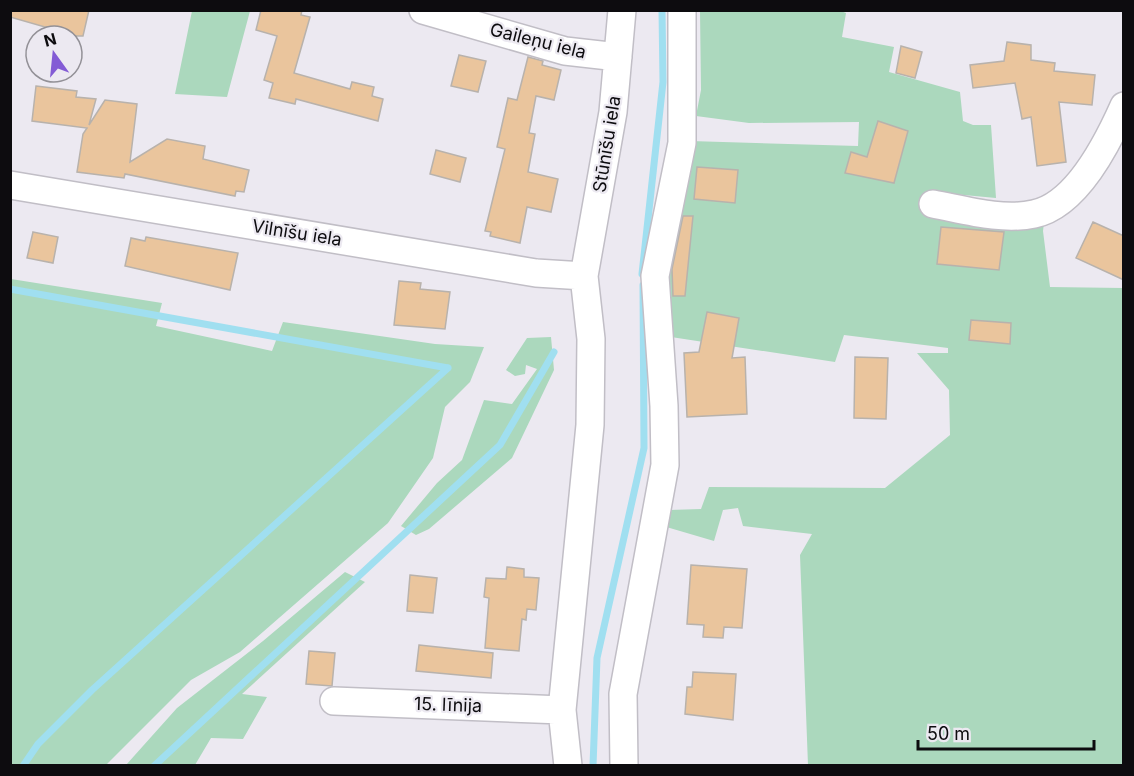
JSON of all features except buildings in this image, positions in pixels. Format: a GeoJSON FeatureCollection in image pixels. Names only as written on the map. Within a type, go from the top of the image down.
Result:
{"type":"FeatureCollection","features":[{"type":"Feature","properties":{"kind":"street","name":"Gaileņu iela"},"geometry":{"type":"LineString","coordinates":[[423,10],[565,51],[618,57]]}},
{"type":"Feature","properties":{"kind":"street","name":"Stūnīšu iela"},"geometry":{"type":"LineString","coordinates":[[568,765],[562,710],[590,425],[591,339],[584,276],[613,112],[622,10]]}},
{"type":"Feature","properties":{"kind":"street"},"geometry":{"type":"LineString","coordinates":[[624,765],[623,694],[665,465],[664,406],[655,276],[682,143],[682,10]]}},
{"type":"Feature","properties":{"kind":"street"},"geometry":{"type":"LineString","coordinates":[[933,204],[985,214],[1035,214],[1049,208],[1075,187],[1090,168],[1124,106]]}},
{"type":"Feature","properties":{"kind":"street","name":"Vilnīšu iela"},"geometry":{"type":"LineString","coordinates":[[10,185],[536,273],[584,276]]}},
{"type":"Feature","properties":{"kind":"street","name":"15. līnija"},"geometry":{"type":"LineString","coordinates":[[334,701],[562,710]]}},
{"type":"Feature","properties":{"kind":"green space"},"geometry":{"type":"Polygon","coordinates":[[[838,10],[846,13],[842,37],[894,47],[889,72],[960,92],[963,121],[973,125],[991,125],[996,198],[932,192],[1045,215],[1043,231],[1050,287],[1123,288],[1123,765],[808,765],[800,555],[812,534],[743,526],[738,508],[723,510],[714,541],[663,526],[669,510],[701,509],[709,487],[885,488],[950,435],[949,390],[917,353],[948,353],[948,348],[844,335],[835,362],[671,337],[668,284],[670,249],[690,141],[858,146],[859,122],[749,123],[696,116],[701,90],[700,11],[838,10]]]}},
{"type":"Feature","properties":{"kind":"green space"},"geometry":{"type":"Polygon","coordinates":[[[192,11],[250,11],[227,97],[175,94],[192,11]]]}},
{"type":"Feature","properties":{"kind":"green space"},"geometry":{"type":"Polygon","coordinates":[[[11,279],[162,303],[156,326],[272,351],[283,322],[435,344],[484,347],[470,382],[445,407],[433,458],[388,523],[240,652],[191,680],[106,765],[11,765],[11,279]]]}},
{"type":"Feature","properties":{"kind":"green space"},"geometry":{"type":"Polygon","coordinates":[[[551,337],[554,370],[512,458],[429,529],[416,535],[401,526],[437,483],[462,460],[484,400],[512,404],[537,369],[526,365],[525,374],[515,376],[506,370],[527,338],[551,337]]]}},
{"type":"Feature","properties":{"kind":"green space"},"geometry":{"type":"Polygon","coordinates":[[[345,572],[365,582],[242,694],[267,697],[243,739],[211,738],[195,765],[126,765],[177,708],[263,641],[345,572]]]}},
{"type":"Feature","properties":{"kind":"waterway"},"geometry":{"type":"LineString","coordinates":[[642,274],[663,82],[662,10]]}},
{"type":"Feature","properties":{"kind":"waterway"},"geometry":{"type":"LineString","coordinates":[[593,766],[597,658],[644,448],[643,285]]}},
{"type":"Feature","properties":{"kind":"waterway"},"geometry":{"type":"LineString","coordinates":[[10,289],[448,368]]}},
{"type":"Feature","properties":{"kind":"waterway"},"geometry":{"type":"LineString","coordinates":[[154,766],[500,445],[554,352]]}},
{"type":"Feature","properties":{"kind":"waterway"},"geometry":{"type":"LineString","coordinates":[[23,766],[38,744],[92,690],[448,368]]}}]}
